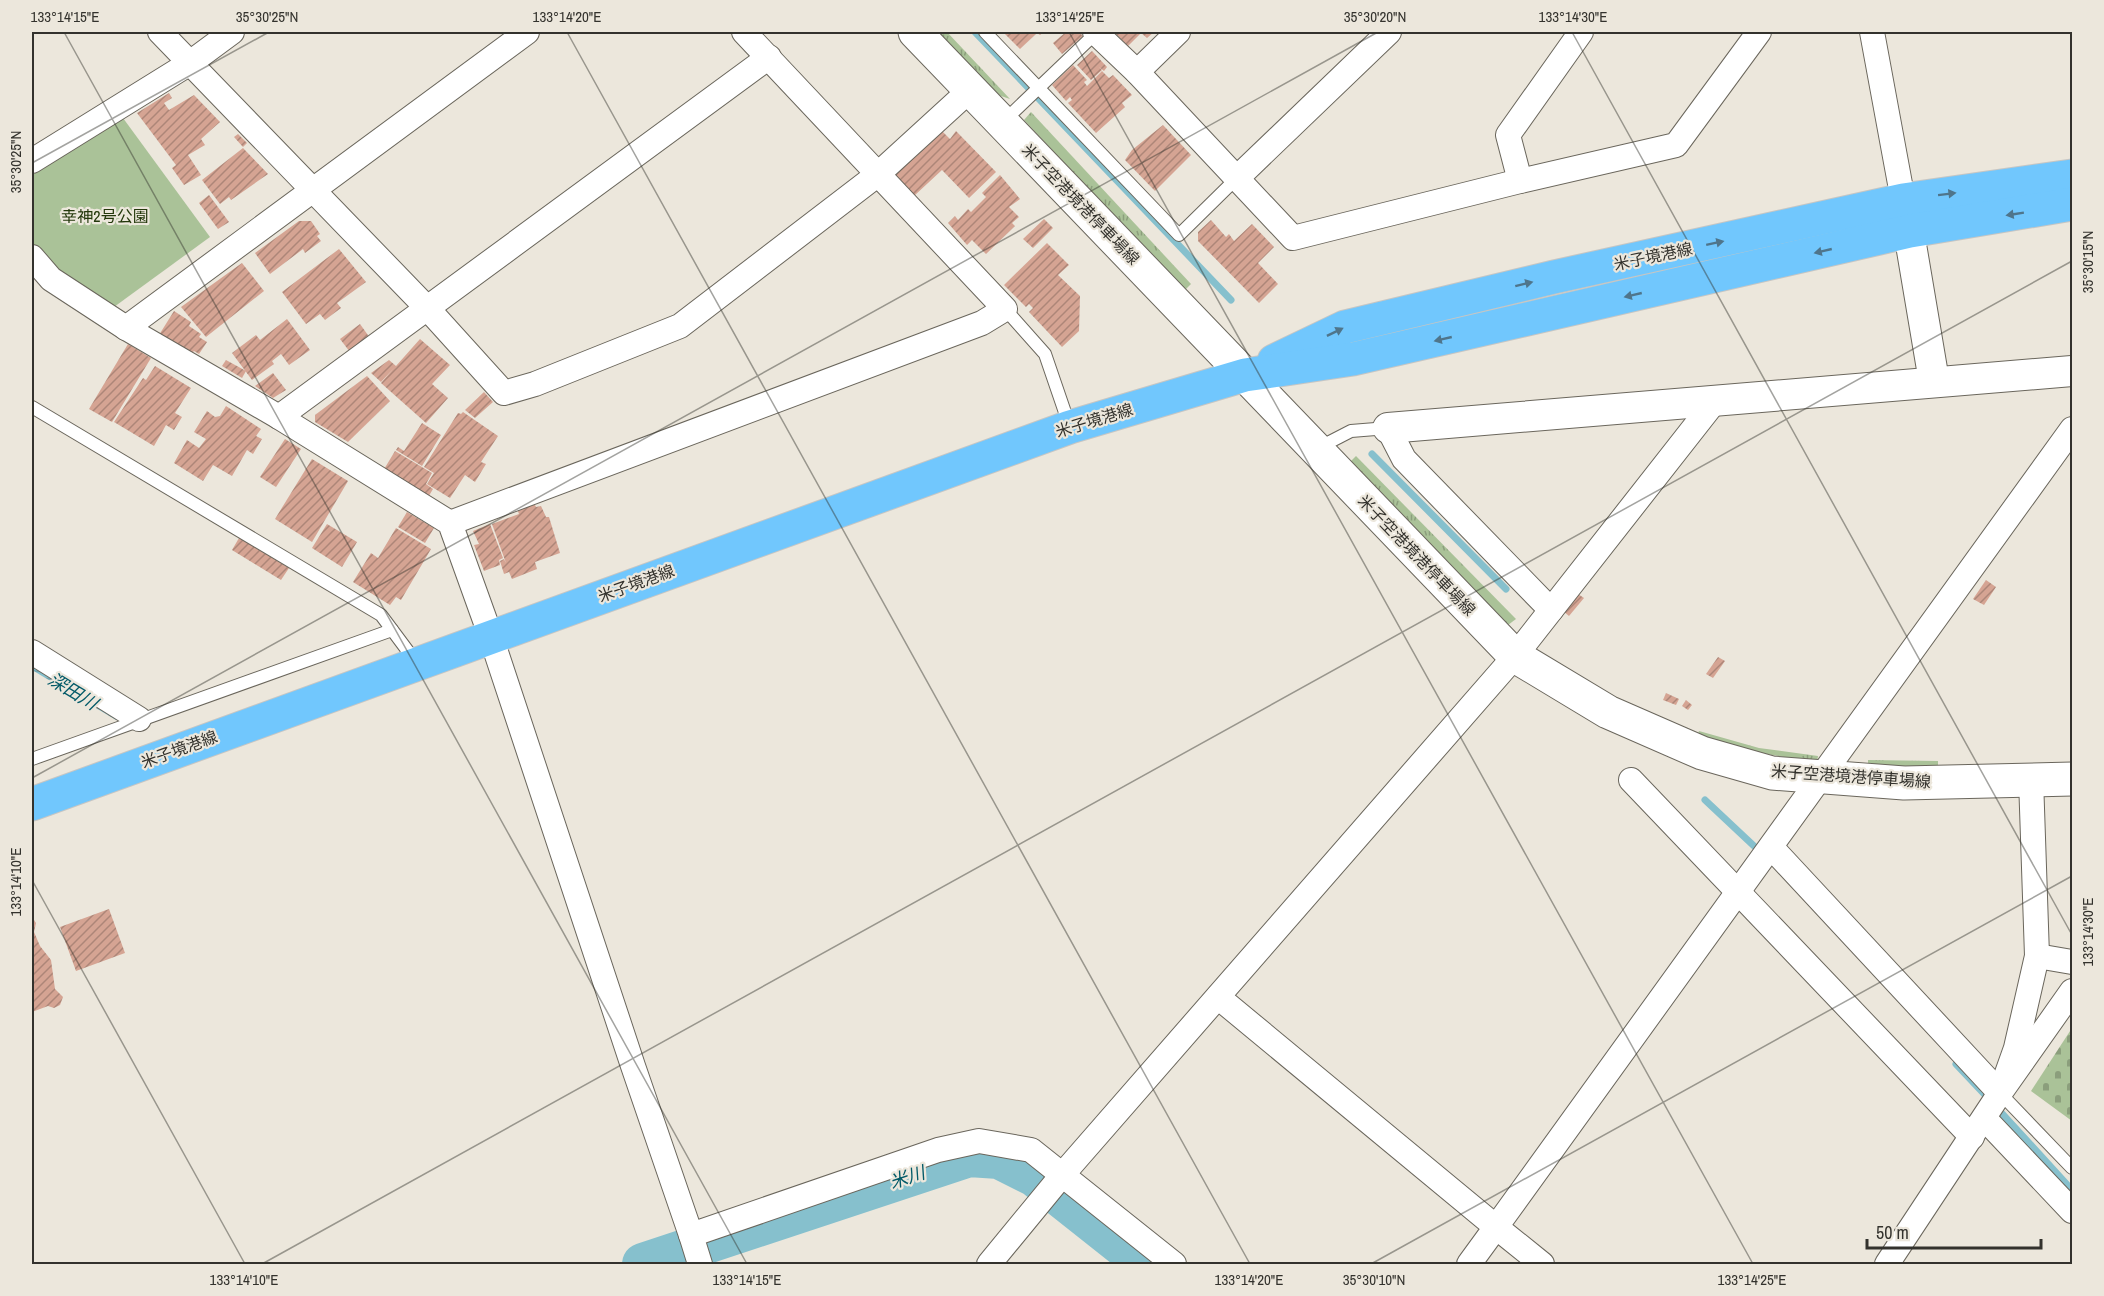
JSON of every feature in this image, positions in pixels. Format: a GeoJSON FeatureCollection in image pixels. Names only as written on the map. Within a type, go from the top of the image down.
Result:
{"type":"FeatureCollection","features":[{"type":"Feature","properties":{"kind":"main road","name":"米子空港境港停車場線"},"geometry":{"type":"LineString","coordinates":[[915,32],[1515,656],[1608,712],[1701,753],[1772,773],[1904,783],[2073,779]]}},
{"type":"Feature","properties":{"kind":"main road","name":"米子境港線"},"geometry":{"type":"LineString","coordinates":[[1245,375],[1345,327],[1554,277],[1903,200],[2073,176]]}},
{"type":"Feature","properties":{"kind":"main road","name":"米子境港線"},"geometry":{"type":"LineString","coordinates":[[32,804],[416,662],[491,637],[1070,427],[1245,375],[1353,359],[1910,231],[2073,204]]}},
{"type":"Feature","properties":{"kind":"street"},"geometry":{"type":"LineString","coordinates":[[160,32],[428,309],[504,393],[525,387],[680,326],[877,175],[970,90]]}},
{"type":"Feature","properties":{"kind":"street"},"geometry":{"type":"LineString","coordinates":[[32,161],[190,63],[232,32]]}},
{"type":"Feature","properties":{"kind":"street"},"geometry":{"type":"LineString","coordinates":[[126,328],[527,32]]}},
{"type":"Feature","properties":{"kind":"street"},"geometry":{"type":"LineString","coordinates":[[450,523],[982,323],[1005,309],[744,32]]}},
{"type":"Feature","properties":{"kind":"street"},"geometry":{"type":"LineString","coordinates":[[1096,32],[1137,72],[1293,238],[1520,181],[1676,146],[1759,32]]}},
{"type":"Feature","properties":{"kind":"street"},"geometry":{"type":"LineString","coordinates":[[1137,72],[1178,32]]}},
{"type":"Feature","properties":{"kind":"street"},"geometry":{"type":"LineString","coordinates":[[1237,178],[1389,32]]}},
{"type":"Feature","properties":{"kind":"street"},"geometry":{"type":"LineString","coordinates":[[1520,181],[1508,135],[1581,32]]}},
{"type":"Feature","properties":{"kind":"street"},"geometry":{"type":"LineString","coordinates":[[1872,32],[1910,231],[1934,381]]}},
{"type":"Feature","properties":{"kind":"street"},"geometry":{"type":"LineString","coordinates":[[279,417],[769,57]]}},
{"type":"Feature","properties":{"kind":"street"},"geometry":{"type":"LineString","coordinates":[[32,257],[51,279],[126,328],[279,417],[450,523],[491,637],[700,1264]]}},
{"type":"Feature","properties":{"kind":"street"},"geometry":{"type":"LineString","coordinates":[[1551,610],[1404,459],[1388,428],[1934,381],[2073,372]]}},
{"type":"Feature","properties":{"kind":"street"},"geometry":{"type":"LineString","coordinates":[[989,1264],[1063,1174],[1515,656],[1715,401]]}},
{"type":"Feature","properties":{"kind":"street"},"geometry":{"type":"LineString","coordinates":[[1468,1264],[1737,892],[1772,848],[2073,429]]}},
{"type":"Feature","properties":{"kind":"street"},"geometry":{"type":"LineString","coordinates":[[32,652],[139,718]]}},
{"type":"Feature","properties":{"kind":"street"},"geometry":{"type":"LineString","coordinates":[[2000,1093],[2016,1048],[2037,956],[2031,779]]}},
{"type":"Feature","properties":{"kind":"street"},"geometry":{"type":"LineString","coordinates":[[1630,780],[1737,892],[1978,1128],[2073,1211]]}},
{"type":"Feature","properties":{"kind":"street"},"geometry":{"type":"LineString","coordinates":[[1772,848],[2000,1093]]}},
{"type":"Feature","properties":{"kind":"street"},"geometry":{"type":"LineString","coordinates":[[2037,956],[2073,962]]}},
{"type":"Feature","properties":{"kind":"street"},"geometry":{"type":"LineString","coordinates":[[1887,1264],[2000,1093],[2073,991]]}},
{"type":"Feature","properties":{"kind":"street"},"geometry":{"type":"LineString","coordinates":[[1218,997],[1542,1264]]}},
{"type":"Feature","properties":{"kind":"street"},"geometry":{"type":"LineString","coordinates":[[691,1235],[938,1150],[979,1141],[1031,1150],[1174,1264]]}},
{"type":"Feature","properties":{"kind":"lane"},"geometry":{"type":"LineString","coordinates":[[985,32],[1179,235],[1237,178]]}},
{"type":"Feature","properties":{"kind":"lane"},"geometry":{"type":"LineString","coordinates":[[1002,123],[1096,32]]}},
{"type":"Feature","properties":{"kind":"lane"},"geometry":{"type":"LineString","coordinates":[[1005,309],[1045,354],[1070,427]]}},
{"type":"Feature","properties":{"kind":"lane"},"geometry":{"type":"LineString","coordinates":[[32,407],[381,615],[416,662]]}},
{"type":"Feature","properties":{"kind":"lane"},"geometry":{"type":"LineString","coordinates":[[1317,448],[1351,431],[1388,428]]}},
{"type":"Feature","properties":{"kind":"lane"},"geometry":{"type":"LineString","coordinates":[[32,759],[139,718],[392,630]]}},
{"type":"Feature","properties":{"kind":"lane"},"geometry":{"type":"LineString","coordinates":[[2000,1093],[2073,1168]]}},
{"type":"Feature","properties":{"kind":"green space"},"geometry":{"type":"Polygon","coordinates":[[[938,32],[947,32],[1010,99],[998,95],[938,32]]]}},
{"type":"Feature","properties":{"kind":"green space"},"geometry":{"type":"Polygon","coordinates":[[[1031,112],[1191,284],[1184,291],[1024,120],[1031,112]]]}},
{"type":"Feature","properties":{"kind":"green space","name":"幸神2号公園"},"geometry":{"type":"Polygon","coordinates":[[[123,118],[210,237],[114,307],[58,273],[32,243],[32,175],[123,118]]]}},
{"type":"Feature","properties":{"kind":"green space"},"geometry":{"type":"Polygon","coordinates":[[[1356,456],[1516,619],[1508,625],[1351,461],[1356,456]]]}},
{"type":"Feature","properties":{"kind":"green space"},"geometry":{"type":"Polygon","coordinates":[[[1699,731],[1759,748],[1818,756],[1817,763],[1756,752],[1697,736],[1699,731]]]}},
{"type":"Feature","properties":{"kind":"green space"},"geometry":{"type":"Polygon","coordinates":[[[1868,760],[1938,761],[1938,766],[1868,766],[1868,760]]]}},
{"type":"Feature","properties":{"kind":"green space"},"geometry":{"type":"Polygon","coordinates":[[[2072,1028],[2072,1121],[2031,1091],[2072,1028]]]}},
{"type":"Feature","properties":{"kind":"water","name":"深田川"},"geometry":{"type":"Polygon","coordinates":[[[32,663],[119,716],[116,720],[32,670],[32,663]]]}},
{"type":"Feature","properties":{"kind":"building"},"geometry":{"type":"Polygon","coordinates":[[[1003,32],[1044,32],[1040,35],[1037,33],[1020,49],[1003,32]]]}},
{"type":"Feature","properties":{"kind":"building"},"geometry":{"type":"Polygon","coordinates":[[[1066,32],[1079,32],[1083,36],[1062,54],[1053,43],[1066,32]]]}},
{"type":"Feature","properties":{"kind":"building"},"geometry":{"type":"Polygon","coordinates":[[[1114,32],[1154,32],[1147,38],[1141,33],[1128,46],[1114,32]]]}},
{"type":"Feature","properties":{"kind":"building"},"geometry":{"type":"Polygon","coordinates":[[[1092,51],[1107,67],[1104,71],[1099,67],[1102,70],[1091,80],[1077,65],[1092,51]]]}},
{"type":"Feature","properties":{"kind":"building"},"geometry":{"type":"Polygon","coordinates":[[[1073,65],[1087,80],[1084,82],[1087,86],[1102,71],[1109,78],[1113,75],[1132,95],[1122,103],[1125,107],[1096,133],[1068,103],[1072,100],[1070,97],[1066,101],[1052,85],[1073,65]]]}},
{"type":"Feature","properties":{"kind":"building"},"geometry":{"type":"Polygon","coordinates":[[[169,93],[172,98],[164,103],[169,110],[194,95],[220,122],[201,139],[205,145],[188,155],[201,175],[184,185],[172,168],[176,165],[137,113],[169,93]]]}},
{"type":"Feature","properties":{"kind":"building"},"geometry":{"type":"Polygon","coordinates":[[[1163,125],[1191,155],[1155,191],[1125,160],[1132,150],[1163,125]]]}},
{"type":"Feature","properties":{"kind":"building"},"geometry":{"type":"Polygon","coordinates":[[[938,127],[950,139],[956,131],[996,172],[969,198],[942,170],[914,196],[891,172],[938,127]]]}},
{"type":"Feature","properties":{"kind":"building"},"geometry":{"type":"Polygon","coordinates":[[[238,134],[247,143],[243,147],[234,137],[238,134]]]}},
{"type":"Feature","properties":{"kind":"building"},"geometry":{"type":"Polygon","coordinates":[[[243,148],[268,174],[231,200],[229,197],[220,204],[202,180],[243,148]]]}},
{"type":"Feature","properties":{"kind":"building"},"geometry":{"type":"Polygon","coordinates":[[[1000,175],[1020,199],[1009,207],[1019,217],[1012,223],[1015,226],[986,254],[972,240],[967,245],[948,223],[955,216],[958,220],[968,209],[971,212],[986,197],[982,193],[1000,175]]]}},
{"type":"Feature","properties":{"kind":"building"},"geometry":{"type":"Polygon","coordinates":[[[209,195],[229,222],[218,229],[199,203],[209,195]]]}},
{"type":"Feature","properties":{"kind":"building"},"geometry":{"type":"Polygon","coordinates":[[[1044,219],[1053,228],[1033,248],[1023,239],[1044,219]]]}},
{"type":"Feature","properties":{"kind":"building"},"geometry":{"type":"Polygon","coordinates":[[[1211,220],[1226,237],[1229,234],[1234,241],[1252,224],[1274,247],[1258,263],[1278,284],[1259,303],[1198,241],[1198,232],[1211,220]]]}},
{"type":"Feature","properties":{"kind":"building"},"geometry":{"type":"Polygon","coordinates":[[[299,221],[311,221],[320,234],[317,236],[321,241],[305,253],[303,249],[270,274],[255,253],[299,221]]]}},
{"type":"Feature","properties":{"kind":"building"},"geometry":{"type":"Polygon","coordinates":[[[1047,243],[1069,265],[1058,275],[1080,296],[1079,331],[1062,347],[1029,312],[1033,308],[1029,304],[1026,307],[1004,285],[1047,243]]]}},
{"type":"Feature","properties":{"kind":"building"},"geometry":{"type":"Polygon","coordinates":[[[339,249],[366,282],[337,303],[341,308],[325,320],[320,314],[306,324],[282,292],[339,249]]]}},
{"type":"Feature","properties":{"kind":"building"},"geometry":{"type":"Polygon","coordinates":[[[242,263],[264,291],[206,337],[181,307],[242,263]]]}},
{"type":"Feature","properties":{"kind":"building"},"geometry":{"type":"Polygon","coordinates":[[[174,311],[191,322],[189,326],[201,334],[199,337],[207,342],[199,354],[194,351],[191,354],[159,335],[174,311]]]}},
{"type":"Feature","properties":{"kind":"building"},"geometry":{"type":"Polygon","coordinates":[[[287,319],[310,350],[289,365],[281,354],[272,361],[274,364],[252,380],[232,353],[256,335],[260,340],[287,319]]]}},
{"type":"Feature","properties":{"kind":"building"},"geometry":{"type":"Polygon","coordinates":[[[360,324],[370,338],[350,352],[340,339],[360,324]]]}},
{"type":"Feature","properties":{"kind":"building"},"geometry":{"type":"Polygon","coordinates":[[[420,339],[450,365],[432,384],[448,398],[426,423],[381,383],[394,368],[381,382],[371,373],[389,360],[396,366],[420,339]]]}},
{"type":"Feature","properties":{"kind":"building"},"geometry":{"type":"Polygon","coordinates":[[[128,344],[151,358],[112,422],[89,409],[128,344]]]}},
{"type":"Feature","properties":{"kind":"building"},"geometry":{"type":"Polygon","coordinates":[[[226,360],[246,371],[242,378],[222,366],[226,360]]]}},
{"type":"Feature","properties":{"kind":"building"},"geometry":{"type":"Polygon","coordinates":[[[155,366],[191,388],[175,413],[182,417],[174,430],[166,425],[154,446],[114,422],[143,378],[146,380],[155,366]]]}},
{"type":"Feature","properties":{"kind":"building"},"geometry":{"type":"Polygon","coordinates":[[[273,373],[286,390],[273,398],[255,386],[273,373]]]}},
{"type":"Feature","properties":{"kind":"building"},"geometry":{"type":"Polygon","coordinates":[[[367,376],[390,401],[348,442],[315,422],[315,415],[367,376]]]}},
{"type":"Feature","properties":{"kind":"building"},"geometry":{"type":"Polygon","coordinates":[[[484,392],[493,402],[475,418],[465,410],[484,392]]]}},
{"type":"Feature","properties":{"kind":"building"},"geometry":{"type":"Polygon","coordinates":[[[226,406],[261,429],[256,436],[262,439],[253,454],[247,450],[232,476],[213,465],[203,481],[174,463],[187,440],[199,448],[206,439],[194,432],[207,411],[215,417],[220,416],[226,406]]]}},
{"type":"Feature","properties":{"kind":"building"},"geometry":{"type":"Polygon","coordinates":[[[463,412],[498,436],[481,462],[486,464],[475,482],[465,475],[450,498],[427,484],[434,473],[424,467],[458,413],[463,412]]]}},
{"type":"Feature","properties":{"kind":"building"},"geometry":{"type":"Polygon","coordinates":[[[422,423],[441,435],[422,466],[396,450],[398,447],[404,451],[422,423]]]}},
{"type":"Feature","properties":{"kind":"building"},"geometry":{"type":"Polygon","coordinates":[[[285,439],[301,449],[276,487],[260,477],[285,439]]]}},
{"type":"Feature","properties":{"kind":"building"},"geometry":{"type":"Polygon","coordinates":[[[395,451],[432,473],[426,484],[433,489],[427,499],[383,471],[395,451]]]}},
{"type":"Feature","properties":{"kind":"building"},"geometry":{"type":"Polygon","coordinates":[[[312,459],[348,481],[312,542],[275,519],[312,459]]]}},
{"type":"Feature","properties":{"kind":"building"},"geometry":{"type":"Polygon","coordinates":[[[534,503],[536,507],[541,506],[546,517],[549,517],[560,553],[535,562],[537,569],[512,579],[509,572],[504,574],[500,561],[504,559],[506,563],[492,524],[519,514],[517,509],[534,503]]]}},
{"type":"Feature","properties":{"kind":"building"},"geometry":{"type":"Polygon","coordinates":[[[407,512],[434,528],[425,543],[398,527],[407,512]]]}},
{"type":"Feature","properties":{"kind":"building"},"geometry":{"type":"Polygon","coordinates":[[[327,524],[357,542],[342,567],[312,548],[327,524]]]}},
{"type":"Feature","properties":{"kind":"building"},"geometry":{"type":"Polygon","coordinates":[[[490,524],[503,558],[499,560],[500,565],[484,571],[474,545],[479,544],[473,531],[490,524]]]}},
{"type":"Feature","properties":{"kind":"building"},"geometry":{"type":"Polygon","coordinates":[[[396,528],[431,549],[401,600],[396,597],[390,605],[353,582],[371,553],[378,558],[396,528]]]}},
{"type":"Feature","properties":{"kind":"building"},"geometry":{"type":"Polygon","coordinates":[[[239,538],[289,568],[281,580],[232,550],[239,538]]]}},
{"type":"Feature","properties":{"kind":"building"},"geometry":{"type":"Polygon","coordinates":[[[1986,580],[1996,587],[1984,605],[1973,599],[1986,580]]]}},
{"type":"Feature","properties":{"kind":"building"},"geometry":{"type":"Polygon","coordinates":[[[1578,594],[1584,598],[1569,616],[1563,611],[1578,594]]]}},
{"type":"Feature","properties":{"kind":"building"},"geometry":{"type":"Polygon","coordinates":[[[1718,657],[1725,661],[1713,678],[1706,674],[1718,657]]]}},
{"type":"Feature","properties":{"kind":"building"},"geometry":{"type":"Polygon","coordinates":[[[1666,693],[1679,699],[1676,705],[1663,700],[1666,693]]]}},
{"type":"Feature","properties":{"kind":"building"},"geometry":{"type":"Polygon","coordinates":[[[1686,700],[1692,705],[1688,710],[1682,706],[1686,700]]]}},
{"type":"Feature","properties":{"kind":"building"},"geometry":{"type":"Polygon","coordinates":[[[109,909],[125,953],[76,971],[60,927],[109,909]]]}},
{"type":"Feature","properties":{"kind":"building"},"geometry":{"type":"Polygon","coordinates":[[[32,917],[36,923],[34,932],[40,946],[51,960],[55,989],[63,997],[60,1005],[54,1008],[48,1006],[32,1012],[32,917]]]}},
{"type":"Feature","properties":{"kind":"waterway"},"geometry":{"type":"LineString","coordinates":[[975,32],[1231,300]]}},
{"type":"Feature","properties":{"kind":"waterway"},"geometry":{"type":"LineString","coordinates":[[1372,454],[1506,589]]}},
{"type":"Feature","properties":{"kind":"waterway"},"geometry":{"type":"LineString","coordinates":[[1705,800],[1754,846]]}},
{"type":"Feature","properties":{"kind":"waterway"},"geometry":{"type":"LineString","coordinates":[[1956,1064],[1990,1100]]}},
{"type":"Feature","properties":{"kind":"waterway"},"geometry":{"type":"LineString","coordinates":[[1997,1108],[2072,1190]]}},
{"type":"Feature","properties":{"kind":"waterway","name":"米川"},"geometry":{"type":"LineString","coordinates":[[643,1264],[969,1156],[999,1158],[1035,1176],[1146,1264]]}}]}
